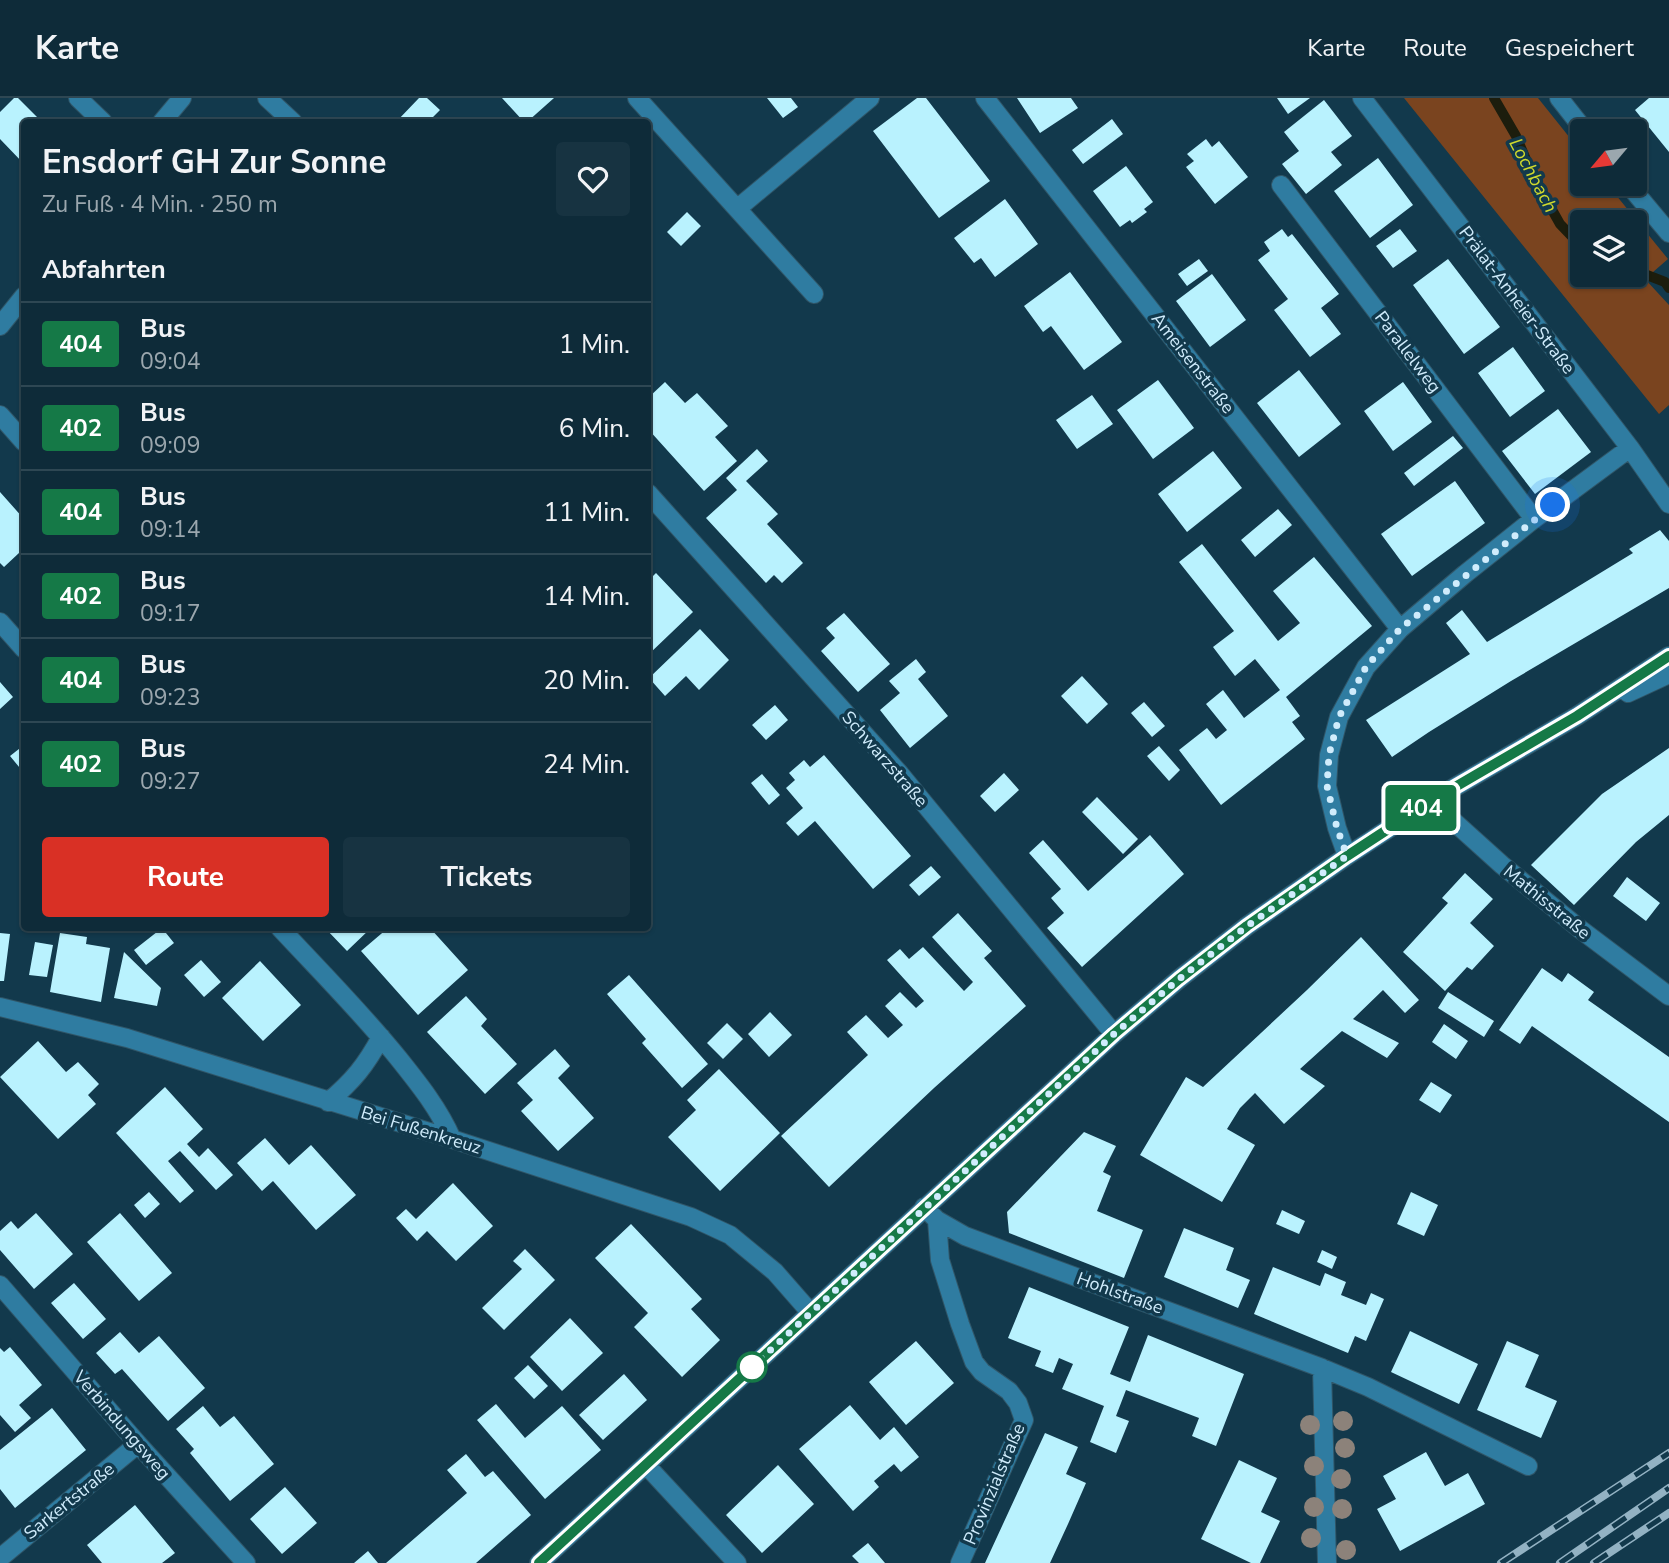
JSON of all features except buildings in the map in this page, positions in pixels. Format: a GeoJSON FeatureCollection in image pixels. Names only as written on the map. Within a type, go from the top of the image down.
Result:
{"type":"FeatureCollection","features":[{"type":"Feature","properties":{"kind":"street"},"geometry":{"type":"LineString","coordinates":[[78,98],[100,119]]}},
{"type":"Feature","properties":{"kind":"street"},"geometry":{"type":"LineString","coordinates":[[164,119],[182,98]]}},
{"type":"Feature","properties":{"kind":"street"},"geometry":{"type":"LineString","coordinates":[[267,98],[290,119]]}},
{"type":"Feature","properties":{"kind":"street"},"geometry":{"type":"LineString","coordinates":[[637,98],[814,294]]}},
{"type":"Feature","properties":{"kind":"street"},"geometry":{"type":"LineString","coordinates":[[738,208],[870,98]]}},
{"type":"Feature","properties":{"kind":"street","name":"Ameisenstraße"},"geometry":{"type":"LineString","coordinates":[[985,98],[1400,629]]}},
{"type":"Feature","properties":{"kind":"street","name":"Prälat-Anheier-Straße"},"geometry":{"type":"LineString","coordinates":[[1362,98],[1630,448],[1669,504]]}},
{"type":"Feature","properties":{"kind":"street"},"geometry":{"type":"LineString","coordinates":[[1559,98],[1576,119]]}},
{"type":"Feature","properties":{"kind":"street","name":"Parallelweg"},"geometry":{"type":"LineString","coordinates":[[1281,185],[1534,519]]}},
{"type":"Feature","properties":{"kind":"street"},"geometry":{"type":"LineString","coordinates":[[1638,196],[1669,233]]}},
{"type":"Feature","properties":{"kind":"street"},"geometry":{"type":"LineString","coordinates":[[0,326],[21,300]]}},
{"type":"Feature","properties":{"kind":"street"},"geometry":{"type":"LineString","coordinates":[[0,415],[21,439]]}},
{"type":"Feature","properties":{"kind":"street"},"geometry":{"type":"LineString","coordinates":[[1347,856],[1327,786],[1329,755],[1339,717],[1366,667],[1400,629],[1534,519],[1630,448]]}},
{"type":"Feature","properties":{"kind":"street","name":"Schwarzstraße"},"geometry":{"type":"LineString","coordinates":[[651,496],[900,774],[1114,1034]]}},
{"type":"Feature","properties":{"kind":"street"},"geometry":{"type":"LineString","coordinates":[[0,622],[21,646]]}},
{"type":"Feature","properties":{"kind":"street"},"geometry":{"type":"LineString","coordinates":[[539,1563],[810,1312],[931,1214],[1114,1034],[1179,979],[1247,926],[1347,856],[1431,801],[1577,716],[1669,656]]}},
{"type":"Feature","properties":{"kind":"street"},"geometry":{"type":"LineString","coordinates":[[1577,716],[1669,674]]}},
{"type":"Feature","properties":{"kind":"street","name":"Mathisstraße"},"geometry":{"type":"LineString","coordinates":[[1431,801],[1580,929],[1669,996]]}},
{"type":"Feature","properties":{"kind":"street"},"geometry":{"type":"LineString","coordinates":[[283,931],[381,1037],[440,1112],[452,1139]]}},
{"type":"Feature","properties":{"kind":"street","name":"Bei Fußenkreuz"},"geometry":{"type":"LineString","coordinates":[[0,1007],[127,1038],[691,1217],[730,1235],[775,1272],[810,1312]]}},
{"type":"Feature","properties":{"kind":"street"},"geometry":{"type":"LineString","coordinates":[[328,1101],[357,1075],[381,1037]]}},
{"type":"Feature","properties":{"kind":"street","name":"Hohlstraße"},"geometry":{"type":"LineString","coordinates":[[931,1214],[965,1236],[1368,1387],[1528,1466]]}},
{"type":"Feature","properties":{"kind":"street","name":"Provinzialstraße"},"geometry":{"type":"LineString","coordinates":[[931,1214],[940,1260],[974,1362],[982,1372],[1009,1391],[1018,1403],[1024,1420],[960,1563]]}},
{"type":"Feature","properties":{"kind":"street","name":"Verbindungsweg"},"geometry":{"type":"LineString","coordinates":[[0,1285],[246,1563]]}},
{"type":"Feature","properties":{"kind":"street"},"geometry":{"type":"LineString","coordinates":[[1322,1368],[1327,1563]]}},
{"type":"Feature","properties":{"kind":"street","name":"Sarkertstraße"},"geometry":{"type":"LineString","coordinates":[[0,1558],[138,1444]]}},
{"type":"Feature","properties":{"kind":"street"},"geometry":{"type":"LineString","coordinates":[[646,1465],[737,1563]]}},
{"type":"Feature","properties":{"kind":"shaded area"},"geometry":{"type":"Polygon","coordinates":[[[1404,98],[1538,98],[1570,138],[1570,196],[1617,196],[1628,210],[1570,210],[1570,287],[1647,287],[1647,281],[1669,305],[1669,405],[1659,414],[1404,98]]]}},
{"type":"Feature","properties":{"kind":"shaded area"},"geometry":{"type":"Polygon","coordinates":[[[1647,233],[1668,259],[1647,277],[1647,233]]]}},
{"type":"Feature","properties":{"kind":"waterway","name":"Lochbach"},"geometry":{"type":"LineString","coordinates":[[1494,98],[1516,136],[1533,176],[1560,224],[1570,234]]}},
{"type":"Feature","properties":{"kind":"waterway","name":"Lochbach"},"geometry":{"type":"LineString","coordinates":[[1647,275],[1665,282],[1669,288]]}},
{"type":"Feature","properties":{"kind":"railway"},"geometry":{"type":"LineString","coordinates":[[1501,1563],[1669,1453]]}},
{"type":"Feature","properties":{"kind":"railway"},"geometry":{"type":"LineString","coordinates":[[1560,1563],[1669,1488]]}},
{"type":"Feature","properties":{"kind":"railway"},"geometry":{"type":"LineString","coordinates":[[1594,1563],[1669,1513]]}},
{"type":"Feature","properties":{"kind":"bus line","name":"404"},"geometry":{"type":"LineString","coordinates":[[539,1563],[924,1207],[1114,1034],[1179,979],[1247,926],[1347,856],[1431,801],[1577,716],[1669,656]]}},
{"type":"Feature","properties":{"kind":"route"},"geometry":{"type":"LineString","coordinates":[[752,1367],[1114,1034],[1247,926],[1347,856],[1327,786],[1329,755],[1339,717],[1366,667],[1400,629],[1553,505]]}}]}
